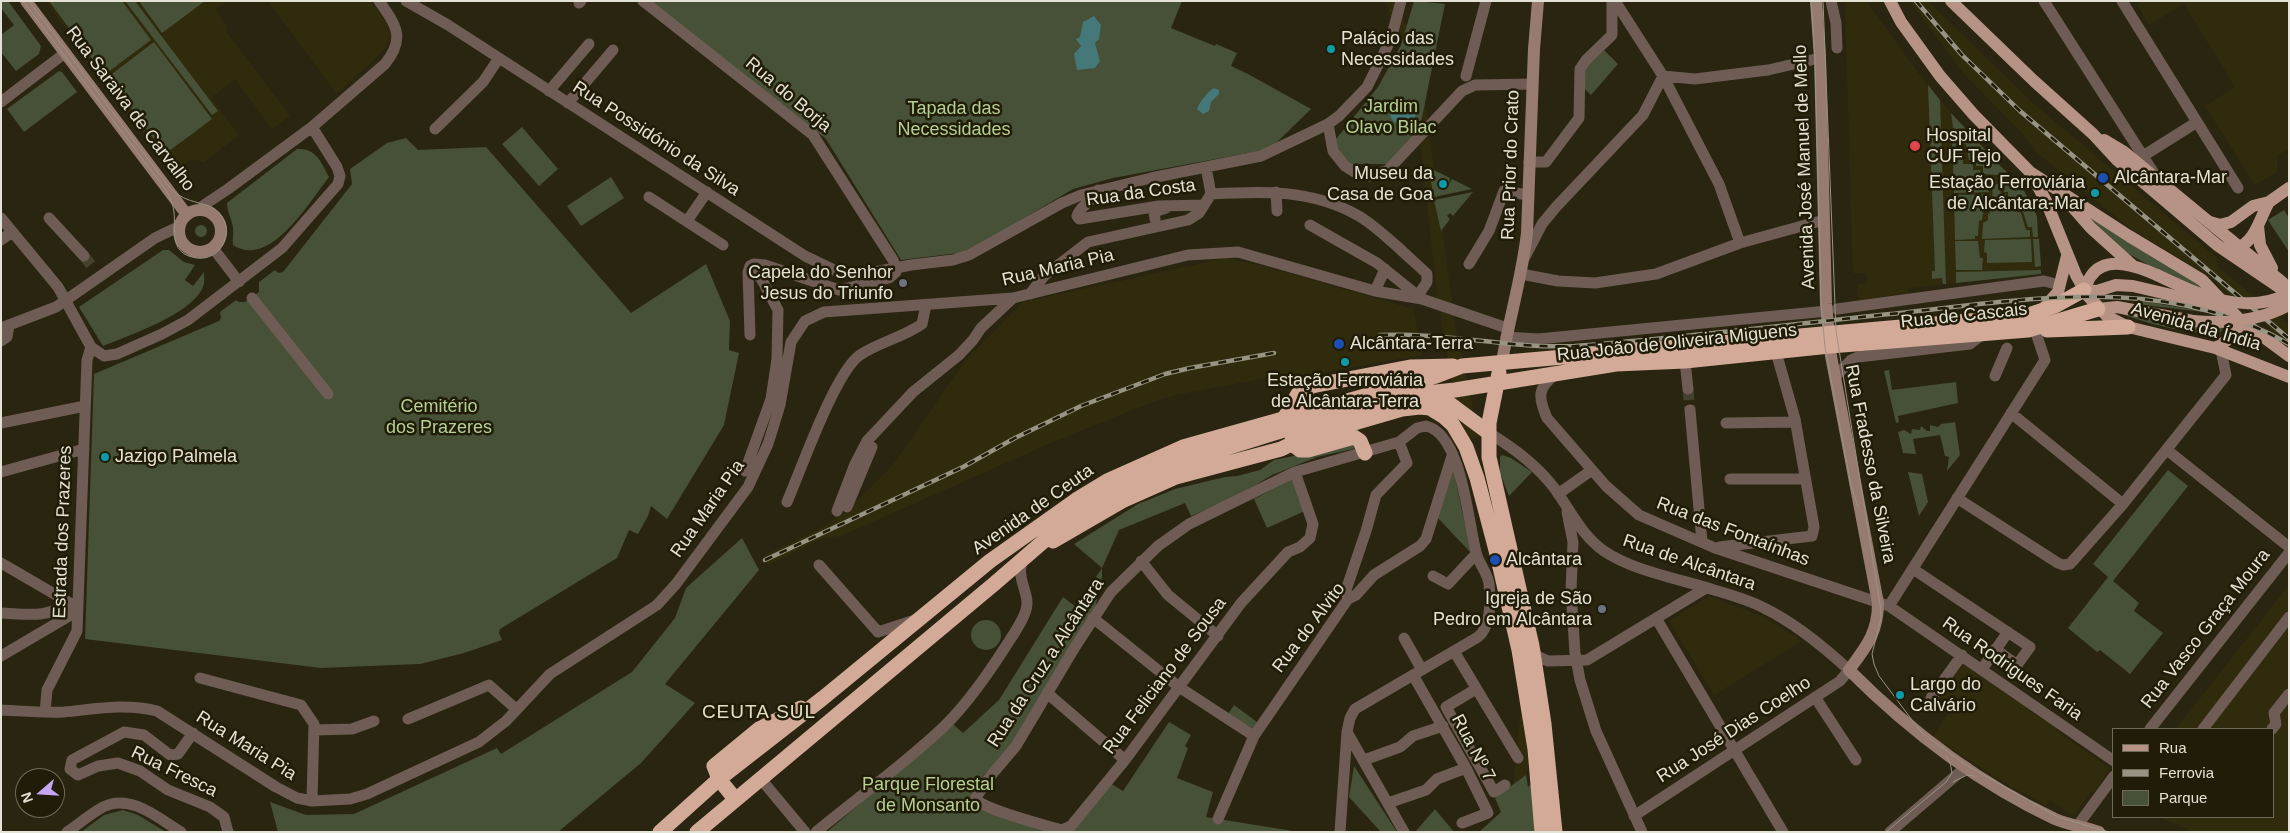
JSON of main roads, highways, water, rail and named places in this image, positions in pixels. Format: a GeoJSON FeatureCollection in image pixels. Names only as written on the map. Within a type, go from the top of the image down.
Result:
{"type":"FeatureCollection","features":[{"type":"Feature","properties":{"kind":"highway","name":"Rua de Cascais"},"geometry":{"type":"LineString","coordinates":[[1830,339],[2025,316],[2055,306],[2084,290]]}},
{"type":"Feature","properties":{"kind":"highway","name":"Rua de Cascais"},"geometry":{"type":"LineString","coordinates":[[1830,339],[1983,334],[2031,330],[2098,309]]}},
{"type":"Feature","properties":{"kind":"highway"},"geometry":{"type":"LineString","coordinates":[[2031,330],[2128,327]]}},
{"type":"Feature","properties":{"kind":"highway","name":"Rua João de Oliveira Miguens"},"geometry":{"type":"LineString","coordinates":[[1431,393],[1616,364],[1685,361],[1776,352],[1830,339]]}},
{"type":"Feature","properties":{"kind":"highway","name":"Rua João de Oliveira Miguens"},"geometry":{"type":"LineString","coordinates":[[1502,362],[1830,339]]}},
{"type":"Feature","properties":{"kind":"highway"},"geometry":{"type":"LineString","coordinates":[[1502,362],[1491,413],[1489,457],[1532,646],[1544,724],[1555,832]]}},
{"type":"Feature","properties":{"kind":"highway","name":"Avenida de Ceuta"},"geometry":{"type":"LineString","coordinates":[[719,780],[714,766],[747,738],[776,719],[823,698],[990,561],[1076,500],[1109,480],[1183,446],[1298,430],[1462,366],[1502,362]]}},
{"type":"Feature","properties":{"kind":"highway"},"geometry":{"type":"LineString","coordinates":[[1298,430],[1298,394],[1312,386],[1410,367],[1462,366]]}},
{"type":"Feature","properties":{"kind":"highway"},"geometry":{"type":"LineString","coordinates":[[1431,393],[1442,398],[1489,433]]}},
{"type":"Feature","properties":{"kind":"highway","name":"Avenida de Ceuta"},"geometry":{"type":"LineString","coordinates":[[700,830],[735,798],[1067,521],[1136,480],[1194,458],[1298,430],[1408,396],[1431,393]]}},
{"type":"Feature","properties":{"kind":"highway"},"geometry":{"type":"LineString","coordinates":[[1298,430],[1420,407],[1430,408],[1443,416],[1453,425],[1460,436],[1477,478],[1519,650],[1535,749],[1542,832]]}},
{"type":"Feature","properties":{"kind":"highway"},"geometry":{"type":"LineString","coordinates":[[1298,430],[1354,437],[1360,441],[1365,453]]}},
{"type":"Feature","properties":{"kind":"highway"},"geometry":{"type":"LineString","coordinates":[[660,832],[719,780],[735,798]]}},
{"type":"Feature","properties":{"kind":"highway"},"geometry":{"type":"LineString","coordinates":[[686,808],[700,830]]}},
{"type":"Feature","properties":{"kind":"main road","name":"Rua Saraiva de Carvalho"},"geometry":{"type":"LineString","coordinates":[[26,1],[187,215]]}},
{"type":"Feature","properties":{"kind":"main road","name":"Rua Prior do Crato"},"geometry":{"type":"LineString","coordinates":[[1502,362],[1524,259],[1538,1]]}},
{"type":"Feature","properties":{"kind":"main road","name":"Avenida José Manuel de Mello"},"geometry":{"type":"LineString","coordinates":[[1816,1],[1820,58],[1824,220],[1832,310],[1830,339]]}},
{"type":"Feature","properties":{"kind":"main road","name":"Avenida da Índia"},"geometry":{"type":"LineString","coordinates":[[1881,1],[1901,22],[1957,96],[2030,172],[2058,189],[2082,207],[2202,280],[2241,321],[2289,356]]}},
{"type":"Feature","properties":{"kind":"main road","name":"Avenida da Índia"},"geometry":{"type":"LineString","coordinates":[[1890,1],[1901,22]]}},
{"type":"Feature","properties":{"kind":"main road"},"geometry":{"type":"LineString","coordinates":[[1951,1],[2034,81],[2093,134],[2117,160],[2217,245],[2247,267],[2289,292]]}},
{"type":"Feature","properties":{"kind":"main road"},"geometry":{"type":"LineString","coordinates":[[2093,134],[2124,152],[2281,280]]}},
{"type":"Feature","properties":{"kind":"main road","name":"Avenida da Índia"},"geometry":{"type":"LineString","coordinates":[[2030,172],[2046,201],[2067,256],[2084,290],[2098,309],[2128,327],[2218,348],[2289,377]]}},
{"type":"Feature","properties":{"kind":"main road"},"geometry":{"type":"LineString","coordinates":[[2208,220],[2215,224],[2225,224],[2253,206],[2269,202],[2289,188]]}},
{"type":"Feature","properties":{"kind":"main road"},"geometry":{"type":"LineString","coordinates":[[2058,189],[2091,228],[2132,265],[2197,294],[2233,303],[2259,304],[2289,292]]}},
{"type":"Feature","properties":{"kind":"main road"},"geometry":{"type":"LineString","coordinates":[[2217,245],[2237,245],[2251,239],[2269,202]]}},
{"type":"Feature","properties":{"kind":"main road"},"geometry":{"type":"LineString","coordinates":[[200,210],[210,213],[219,223],[220,236],[212,248],[199,252],[186,247],[181,240],[180,226],[187,215],[200,210]]}},
{"type":"Feature","properties":{"kind":"main road"},"geometry":{"type":"LineString","coordinates":[[2243,214],[2237,226],[2237,245],[2240,259],[2247,267]]}},
{"type":"Feature","properties":{"kind":"main road"},"geometry":{"type":"LineString","coordinates":[[2258,226],[2262,252],[2289,292]]}},
{"type":"Feature","properties":{"kind":"main road"},"geometry":{"type":"LineString","coordinates":[[2041,311],[2058,292],[2067,256]]}},
{"type":"Feature","properties":{"kind":"main road"},"geometry":{"type":"LineString","coordinates":[[2132,265],[2114,264],[2102,268],[2091,274],[2084,290],[2097,291],[2116,285],[2133,286],[2210,304],[2241,321],[2226,341],[2218,348]]}},
{"type":"Feature","properties":{"kind":"main road"},"geometry":{"type":"LineString","coordinates":[[2098,309],[2117,307],[2193,321],[2235,322],[2259,317],[2289,305]]}},
{"type":"Feature","properties":{"kind":"main road","name":"Rua Fradesso da Silveira"},"geometry":{"type":"LineString","coordinates":[[1830,339],[1835,377],[1884,605],[1878,617],[1871,646],[1850,670],[1926,739],[1966,767],[2057,820],[2099,832]]}},
{"type":"Feature","properties":{"kind":"water"},"geometry":{"type":"Polygon","coordinates":[[[1094,16],[1101,25],[1099,39],[1095,43],[1100,61],[1095,68],[1077,70],[1074,54],[1081,46],[1076,39],[1080,37],[1083,22],[1094,16]]]}},
{"type":"Feature","properties":{"kind":"water"},"geometry":{"type":"Polygon","coordinates":[[[1214,88],[1219,90],[1219,94],[1211,102],[1209,111],[1203,114],[1197,109],[1204,97],[1214,88]]]}},
{"type":"Feature","properties":{"kind":"water"},"geometry":{"type":"Polygon","coordinates":[[[1403,99],[1412,103],[1416,112],[1412,121],[1403,125],[1394,121],[1390,112],[1394,103],[1403,99]]]}},
{"type":"Feature","properties":{"kind":"tunnel"},"geometry":{"type":"LineString","coordinates":[[84,256],[94,269]]}},
{"type":"Feature","properties":{"kind":"tunnel"},"geometry":{"type":"LineString","coordinates":[[1688,389],[1690,410]]}},
{"type":"Feature","properties":{"kind":"tram line"},"geometry":{"type":"LineString","coordinates":[[23,1],[166,190],[173,206],[175,239],[180,250],[192,257],[201,258],[217,252],[225,239],[226,230],[225,222],[220,214],[210,207],[183,198],[170,188],[29,1]]}},
{"type":"Feature","properties":{"kind":"tram line"},"geometry":{"type":"LineString","coordinates":[[1811,1],[1815,59],[1821,304],[1825,347],[1851,485],[1858,507]]}},
{"type":"Feature","properties":{"kind":"tram line"},"geometry":{"type":"LineString","coordinates":[[1823,1],[1836,331],[1880,604],[1881,618],[1872,654],[1874,664],[1879,676],[1921,732],[1966,765],[2058,817],[2109,832]]}},
{"type":"Feature","properties":{"kind":"tram line"},"geometry":{"type":"LineString","coordinates":[[1886,832],[1946,782],[1952,773],[1950,762],[1946,756]]}},
{"type":"Feature","properties":{"kind":"tram line"},"geometry":{"type":"LineString","coordinates":[[1953,782],[1967,775],[1974,776]]}},
{"type":"Feature","properties":{"kind":"railway"},"geometry":{"type":"LineString","coordinates":[[1916,1],[1962,55],[2020,111],[2288,338]]}},
{"type":"Feature","properties":{"kind":"railway"},"geometry":{"type":"LineString","coordinates":[[1380,335],[1429,336],[1526,345],[1575,346],[2043,298],[2093,297],[2143,299],[2193,307],[2241,321],[2289,344]]}},
{"type":"Feature","properties":{"kind":"railway"},"geometry":{"type":"LineString","coordinates":[[765,560],[963,467],[1015,438],[1081,406],[1165,374],[1274,353]]}},
{"type":"Feature","properties":{"kind":"place","name":"Palácio das Necessidades"},"geometry":{"type":"Point","coordinates":[1331,49]}},
{"type":"Feature","properties":{"kind":"place","name":"Hospital CUF Tejo"},"geometry":{"type":"Point","coordinates":[1915,146]}},
{"type":"Feature","properties":{"kind":"place","name":"Alcântara-Mar"},"geometry":{"type":"Point","coordinates":[2103,178]}},
{"type":"Feature","properties":{"kind":"place","name":"Museu da Casa de Goa"},"geometry":{"type":"Point","coordinates":[1443,184]}},
{"type":"Feature","properties":{"kind":"place","name":"Estação Ferroviária de Alcântara-Mar"},"geometry":{"type":"Point","coordinates":[2095,193]}},
{"type":"Feature","properties":{"kind":"place","name":"Capela do Senhor Jesus do Triunfo"},"geometry":{"type":"Point","coordinates":[903,283]}},
{"type":"Feature","properties":{"kind":"place","name":"Alcântara-Terra"},"geometry":{"type":"Point","coordinates":[1339,344]}},
{"type":"Feature","properties":{"kind":"place","name":"Estação Ferroviária de Alcântara-Terra"},"geometry":{"type":"Point","coordinates":[1345,362]}},
{"type":"Feature","properties":{"kind":"place","name":"Jazigo Palmela"},"geometry":{"type":"Point","coordinates":[105,457]}},
{"type":"Feature","properties":{"kind":"place","name":"Alcântara"},"geometry":{"type":"Point","coordinates":[1495,560]}},
{"type":"Feature","properties":{"kind":"place","name":"Igreja de São Pedro em Alcântara"},"geometry":{"type":"Point","coordinates":[1602,609]}},
{"type":"Feature","properties":{"kind":"place","name":"Largo do Calvário"},"geometry":{"type":"Point","coordinates":[1900,695]}},
{"type":"Feature","properties":{"kind":"district","name":"CEUTA SUL"},"geometry":{"type":"Point","coordinates":[759,713]}},
{"type":"Feature","properties":{"kind":"park label","name":"Jardim Olavo Bilac"},"geometry":{"type":"Point","coordinates":[1391,117]}},
{"type":"Feature","properties":{"kind":"park label","name":"Tapada das Necessidades"},"geometry":{"type":"Point","coordinates":[954,119]}},
{"type":"Feature","properties":{"kind":"park label","name":"Cemitério dos Prazeres"},"geometry":{"type":"Point","coordinates":[439,417]}},
{"type":"Feature","properties":{"kind":"park label","name":"Parque Florestal de Monsanto"},"geometry":{"type":"Point","coordinates":[928,795]}}]}
